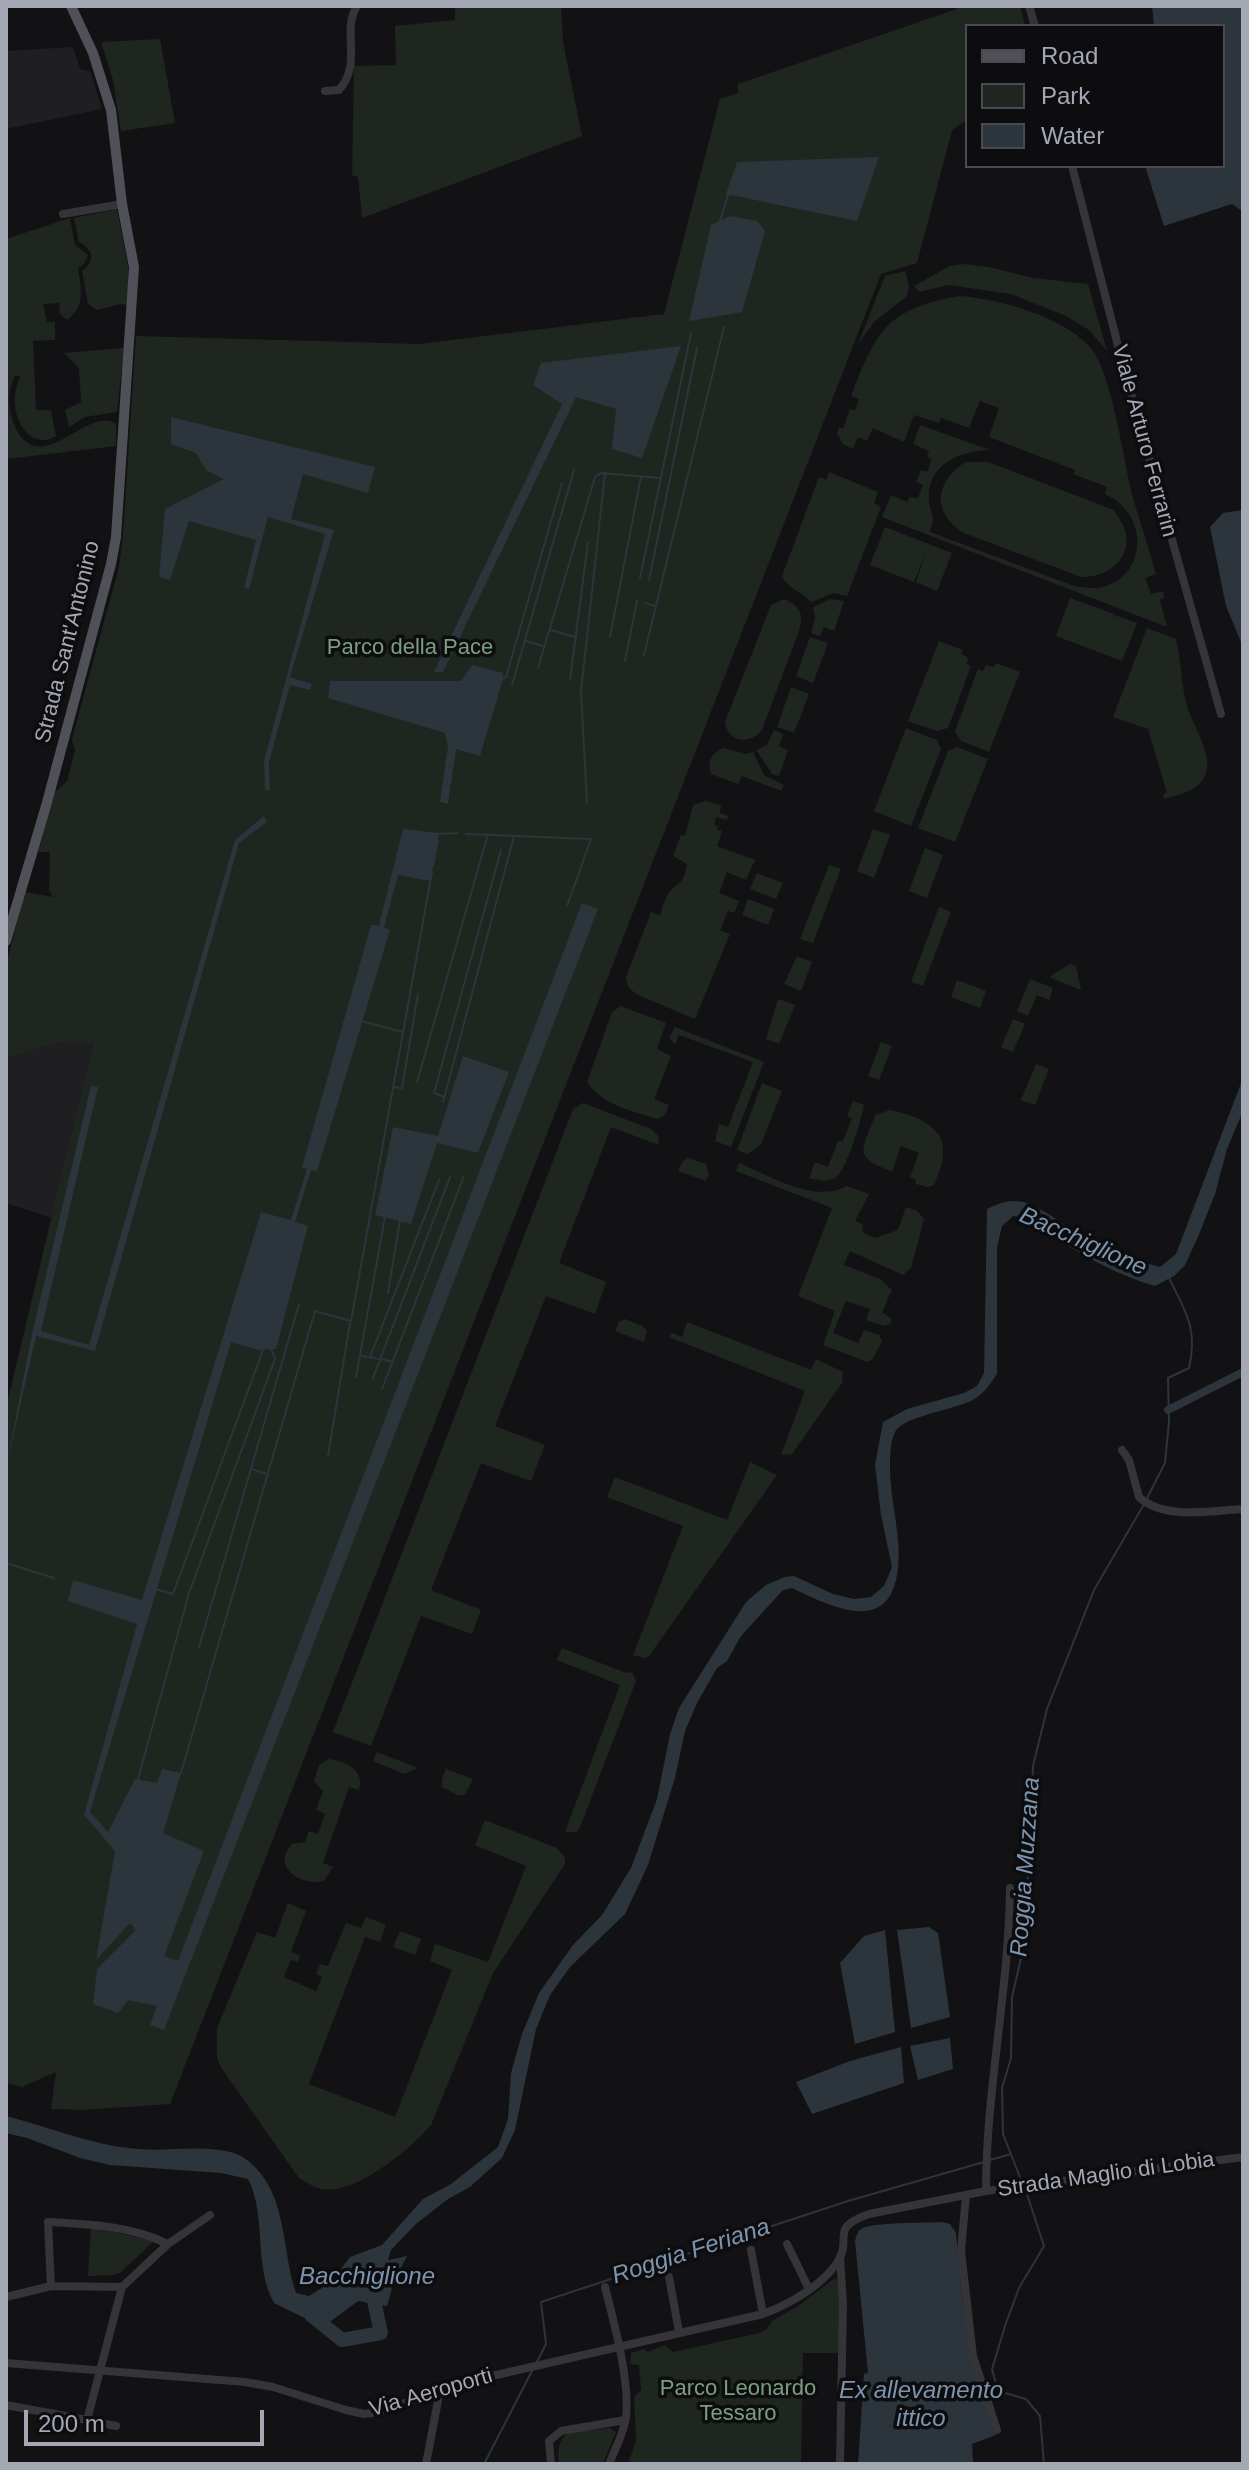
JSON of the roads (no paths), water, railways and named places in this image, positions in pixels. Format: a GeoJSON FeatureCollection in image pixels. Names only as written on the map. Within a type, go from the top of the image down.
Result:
{"type":"FeatureCollection","features":[{"type":"Feature","properties":{"kind":"main road","name":"Strada Sant'Antonino"},"geometry":{"type":"LineString","coordinates":[[6,941],[81,683],[114,549],[135,285],[111,110],[93,53],[71,6]]}},
{"type":"Feature","properties":{"kind":"street"},"geometry":{"type":"LineString","coordinates":[[325,91],[339,90],[349,78],[352,14],[357,6]]}},
{"type":"Feature","properties":{"kind":"street","name":"Viale Arturo Ferrarin"},"geometry":{"type":"LineString","coordinates":[[1073,168],[1184,588],[1221,714]]}},
{"type":"Feature","properties":{"kind":"street"},"geometry":{"type":"LineString","coordinates":[[63,214],[122,204]]}},
{"type":"Feature","properties":{"kind":"street"},"geometry":{"type":"LineString","coordinates":[[1122,1450],[1129,1460],[1139,1497],[1156,1508],[1191,1511],[1243,1509]]}},
{"type":"Feature","properties":{"kind":"street","name":"Strada Maglio di Lobia"},"geometry":{"type":"LineString","coordinates":[[1010,1888],[1010,1946],[989,2115],[986,2191],[1243,2157]]}},
{"type":"Feature","properties":{"kind":"street","name":"Via Aeroporti"},"geometry":{"type":"LineString","coordinates":[[6,2363],[273,2387],[364,2414],[379,2412],[440,2390],[525,2368],[763,2314],[809,2289],[832,2268],[840,2257],[844,2232],[851,2221],[869,2214],[986,2191]]}},
{"type":"Feature","properties":{"kind":"street"},"geometry":{"type":"LineString","coordinates":[[966,2195],[961,2251],[973,2356],[997,2430]]}},
{"type":"Feature","properties":{"kind":"street"},"geometry":{"type":"LineString","coordinates":[[87,2420],[122,2287],[168,2244],[210,2215]]}},
{"type":"Feature","properties":{"kind":"street"},"geometry":{"type":"LineString","coordinates":[[51,2286],[48,2222],[93,2224],[152,2237],[168,2244]]}},
{"type":"Feature","properties":{"kind":"street"},"geometry":{"type":"LineString","coordinates":[[787,2244],[809,2289]]}},
{"type":"Feature","properties":{"kind":"street"},"geometry":{"type":"LineString","coordinates":[[751,2250],[763,2314]]}},
{"type":"Feature","properties":{"kind":"street"},"geometry":{"type":"LineString","coordinates":[[840,2257],[843,2303],[840,2464]]}},
{"type":"Feature","properties":{"kind":"street"},"geometry":{"type":"LineString","coordinates":[[669,2277],[679,2332]]}},
{"type":"Feature","properties":{"kind":"street"},"geometry":{"type":"LineString","coordinates":[[6,2297],[51,2286],[122,2287]]}},
{"type":"Feature","properties":{"kind":"street"},"geometry":{"type":"LineString","coordinates":[[605,2287],[619,2346],[625,2420],[609,2464]]}},
{"type":"Feature","properties":{"kind":"street"},"geometry":{"type":"LineString","coordinates":[[426,2464],[440,2404],[440,2390]]}},
{"type":"Feature","properties":{"kind":"street"},"geometry":{"type":"LineString","coordinates":[[6,2405],[116,2426]]}},
{"type":"Feature","properties":{"kind":"street"},"geometry":{"type":"LineString","coordinates":[[551,2464],[549,2441],[561,2431],[625,2420]]}},
{"type":"Feature","properties":{"kind":"water"},"geometry":{"type":"Polygon","coordinates":[[[1152,6],[1243,6],[1243,220],[1242,211],[1232,204],[1164,226],[1146,168],[1225,168],[1225,24],[1154,24],[1152,6]]]}},
{"type":"Feature","properties":{"kind":"water"},"geometry":{"type":"Polygon","coordinates":[[[879,157],[857,221],[726,194],[737,162],[879,157]]]}},
{"type":"Feature","properties":{"kind":"water"},"geometry":{"type":"Polygon","coordinates":[[[730,216],[757,221],[765,231],[742,312],[689,321],[711,225],[730,216]]]}},
{"type":"Feature","properties":{"kind":"water"},"geometry":{"type":"Polygon","coordinates":[[[681,346],[642,458],[612,449],[616,409],[576,397],[443,672],[434,672],[562,404],[533,385],[541,363],[681,346]]]}},
{"type":"Feature","properties":{"kind":"water"},"geometry":{"type":"Polygon","coordinates":[[[171,417],[375,467],[368,493],[303,474],[291,519],[334,530],[290,677],[312,684],[310,690],[290,685],[269,762],[270,790],[265,790],[264,761],[325,534],[268,517],[249,589],[244,588],[256,540],[189,521],[170,580],[159,577],[165,509],[224,479],[206,470],[196,453],[171,444],[171,417]]]}},
{"type":"Feature","properties":{"kind":"water"},"geometry":{"type":"Polygon","coordinates":[[[1243,510],[1243,647],[1226,606],[1210,527],[1223,513],[1243,510]]]}},
{"type":"Feature","properties":{"kind":"water"},"geometry":{"type":"Polygon","coordinates":[[[472,665],[503,673],[503,679],[480,756],[456,749],[448,804],[440,802],[448,747],[445,733],[328,698],[330,681],[461,681],[472,665]]]}},
{"type":"Feature","properties":{"kind":"water"},"geometry":{"type":"Polygon","coordinates":[[[264,816],[267,822],[239,843],[95,1351],[36,1336],[6,1468],[32,1334],[91,1086],[98,1087],[41,1331],[89,1345],[235,840],[264,816]]]}},
{"type":"Feature","properties":{"kind":"water"},"geometry":{"type":"Polygon","coordinates":[[[403,829],[439,833],[430,881],[398,875],[384,927],[390,930],[317,1171],[311,1170],[295,1222],[308,1226],[276,1349],[259,1350],[231,1342],[90,1812],[108,1832],[135,1779],[157,1783],[162,1769],[181,1773],[163,1833],[204,1851],[164,1956],[178,1961],[582,903],[598,909],[164,2030],[150,2025],[157,2006],[128,2000],[118,2013],[93,2004],[97,1969],[136,1930],[130,1923],[96,1960],[115,1851],[84,1815],[137,1624],[68,1601],[73,1580],[142,1600],[261,1212],[291,1220],[307,1169],[302,1167],[371,925],[379,925],[403,829]]]}},
{"type":"Feature","properties":{"kind":"water"},"geometry":{"type":"Polygon","coordinates":[[[463,1056],[509,1072],[478,1153],[437,1143],[411,1224],[375,1215],[393,1127],[438,1136],[463,1056]]]}},
{"type":"Feature","properties":{"kind":"water","name":"Bacchiglione"},"geometry":{"type":"Polygon","coordinates":[[[1243,1078],[1243,1111],[1227,1149],[1215,1194],[1185,1265],[1174,1276],[1155,1286],[1099,1263],[1022,1218],[1013,1216],[1002,1226],[997,1247],[997,1374],[984,1392],[973,1400],[907,1422],[893,1436],[890,1468],[899,1549],[896,1580],[891,1594],[882,1605],[858,1611],[830,1605],[792,1588],[783,1590],[741,1636],[727,1661],[717,1668],[685,1731],[675,1778],[648,1865],[625,1914],[570,1967],[550,1995],[536,2029],[515,2130],[502,2158],[470,2187],[448,2199],[416,2224],[391,2250],[388,2260],[407,2256],[394,2281],[387,2306],[358,2301],[323,2327],[274,2303],[264,2273],[257,2209],[248,2179],[221,2173],[110,2165],[6,2133],[6,2116],[120,2147],[210,2149],[239,2155],[256,2168],[273,2194],[296,2293],[309,2296],[330,2283],[350,2257],[382,2245],[423,2199],[451,2184],[498,2147],[508,2119],[511,2073],[522,2034],[539,1993],[573,1945],[602,1915],[631,1868],[657,1799],[670,1734],[679,1708],[746,1602],[766,1585],[785,1577],[794,1576],[833,1594],[854,1599],[871,1597],[884,1586],[892,1567],[875,1465],[883,1422],[907,1409],[964,1393],[977,1386],[984,1373],[987,1209],[1009,1201],[1030,1204],[1104,1247],[1160,1267],[1176,1254],[1243,1078]]]}},
{"type":"Feature","properties":{"kind":"water"},"geometry":{"type":"Polygon","coordinates":[[[929,1927],[938,1933],[950,2017],[911,2028],[897,1930],[929,1927]]]}},
{"type":"Feature","properties":{"kind":"water"},"geometry":{"type":"Polygon","coordinates":[[[885,1930],[895,2032],[855,2044],[840,1963],[864,1936],[885,1930]]]}},
{"type":"Feature","properties":{"kind":"water"},"geometry":{"type":"Polygon","coordinates":[[[950,2038],[953,2069],[918,2080],[910,2046],[950,2038]]]}},
{"type":"Feature","properties":{"kind":"water"},"geometry":{"type":"Polygon","coordinates":[[[901,2047],[904,2083],[812,2114],[796,2082],[850,2061],[901,2047]]]}},
{"type":"Feature","properties":{"kind":"water","name":"Ex allevamento ittico"},"geometry":{"type":"Polygon","coordinates":[[[950,2224],[956,2233],[968,2336],[979,2385],[996,2435],[972,2444],[973,2464],[858,2464],[864,2374],[868,2373],[856,2236],[861,2229],[876,2225],[950,2224]]]}},
{"type":"Feature","properties":{"kind":"waterway"},"geometry":{"type":"LineString","coordinates":[[720,221],[728,195]]}},
{"type":"Feature","properties":{"kind":"waterway"},"geometry":{"type":"LineString","coordinates":[[644,655],[724,327]]}},
{"type":"Feature","properties":{"kind":"waterway"},"geometry":{"type":"LineString","coordinates":[[640,578],[691,333]]}},
{"type":"Feature","properties":{"kind":"waterway"},"geometry":{"type":"LineString","coordinates":[[649,580],[697,348]]}},
{"type":"Feature","properties":{"kind":"waterway"},"geometry":{"type":"LineString","coordinates":[[512,685],[574,470]]}},
{"type":"Feature","properties":{"kind":"waterway"},"geometry":{"type":"LineString","coordinates":[[538,668],[595,477],[601,473],[661,478]]}},
{"type":"Feature","properties":{"kind":"waterway"},"geometry":{"type":"LineString","coordinates":[[587,803],[581,691],[605,473]]}},
{"type":"Feature","properties":{"kind":"waterway"},"geometry":{"type":"LineString","coordinates":[[610,637],[641,477]]}},
{"type":"Feature","properties":{"kind":"waterway"},"geometry":{"type":"LineString","coordinates":[[503,679],[562,483]]}},
{"type":"Feature","properties":{"kind":"waterway"},"geometry":{"type":"LineString","coordinates":[[570,680],[588,542]]}},
{"type":"Feature","properties":{"kind":"waterway"},"geometry":{"type":"LineString","coordinates":[[625,661],[637,601]]}},
{"type":"Feature","properties":{"kind":"waterway"},"geometry":{"type":"LineString","coordinates":[[645,603],[656,606]]}},
{"type":"Feature","properties":{"kind":"waterway"},"geometry":{"type":"LineString","coordinates":[[551,630],[575,637]]}},
{"type":"Feature","properties":{"kind":"waterway"},"geometry":{"type":"LineString","coordinates":[[526,641],[543,646]]}},
{"type":"Feature","properties":{"kind":"waterway"},"geometry":{"type":"LineString","coordinates":[[439,834],[457,833]]}},
{"type":"Feature","properties":{"kind":"waterway"},"geometry":{"type":"LineString","coordinates":[[466,834],[591,839],[567,906]]}},
{"type":"Feature","properties":{"kind":"waterway"},"geometry":{"type":"LineString","coordinates":[[417,1082],[488,834]]}},
{"type":"Feature","properties":{"kind":"waterway"},"geometry":{"type":"LineString","coordinates":[[443,1102],[514,836]]}},
{"type":"Feature","properties":{"kind":"waterway"},"geometry":{"type":"LineString","coordinates":[[433,866],[438,840]]}},
{"type":"Feature","properties":{"kind":"waterway"},"geometry":{"type":"LineString","coordinates":[[444,1097],[434,1093],[501,850]]}},
{"type":"Feature","properties":{"kind":"waterway"},"geometry":{"type":"LineString","coordinates":[[181,1773],[315,1311],[351,1321],[432,872]]}},
{"type":"Feature","properties":{"kind":"waterway"},"geometry":{"type":"LineString","coordinates":[[394,1087],[402,1088],[418,994]]}},
{"type":"Feature","properties":{"kind":"waterway"},"geometry":{"type":"LineString","coordinates":[[362,1021],[402,1032]]}},
{"type":"Feature","properties":{"kind":"waterway"},"geometry":{"type":"LineString","coordinates":[[382,1389],[464,1176]]}},
{"type":"Feature","properties":{"kind":"waterway"},"geometry":{"type":"LineString","coordinates":[[373,1378],[450,1177]]}},
{"type":"Feature","properties":{"kind":"waterway"},"geometry":{"type":"LineString","coordinates":[[370,1357],[439,1180]]}},
{"type":"Feature","properties":{"kind":"waterway"},"geometry":{"type":"LineString","coordinates":[[356,1377],[385,1217]]}},
{"type":"Feature","properties":{"kind":"waterway"},"geometry":{"type":"LineString","coordinates":[[388,1293],[400,1221]]}},
{"type":"Feature","properties":{"kind":"waterway","name":"Roggia Muzzana"},"geometry":{"type":"LineString","coordinates":[[1146,1500],[1165,1463],[1169,1422],[1168,1378],[1189,1368],[1191,1354],[1189,1321],[1169,1278]]}},
{"type":"Feature","properties":{"kind":"waterway"},"geometry":{"type":"LineString","coordinates":[[199,1647],[299,1304]]}},
{"type":"Feature","properties":{"kind":"waterway"},"geometry":{"type":"LineString","coordinates":[[328,1456],[350,1323]]}},
{"type":"Feature","properties":{"kind":"waterway"},"geometry":{"type":"LineString","coordinates":[[138,1779],[189,1593],[275,1359],[271,1349]]}},
{"type":"Feature","properties":{"kind":"waterway"},"geometry":{"type":"LineString","coordinates":[[155,1589],[173,1594],[263,1350]]}},
{"type":"Feature","properties":{"kind":"waterway"},"geometry":{"type":"LineString","coordinates":[[362,1356],[391,1361]]}},
{"type":"Feature","properties":{"kind":"waterway"},"geometry":{"type":"LineString","coordinates":[[1168,1410],[1243,1372]]}},
{"type":"Feature","properties":{"kind":"waterway"},"geometry":{"type":"LineString","coordinates":[[251,1469],[267,1474]]}},
{"type":"Feature","properties":{"kind":"waterway","name":"Roggia Muzzana"},"geometry":{"type":"LineString","coordinates":[[1023,2185],[1003,2134],[1002,2088],[1011,2058],[1012,1997],[1025,1941],[1033,1766],[1047,1709],[1094,1590],[1143,1506]]}},
{"type":"Feature","properties":{"kind":"waterway"},"geometry":{"type":"LineString","coordinates":[[6,1563],[54,1578]]}},
{"type":"Feature","properties":{"kind":"waterway","name":"Roggia Feriana"},"geometry":{"type":"LineString","coordinates":[[990,2160],[1011,2154]]}},
{"type":"Feature","properties":{"kind":"waterway","name":"Roggia Feriana"},"geometry":{"type":"LineString","coordinates":[[536,2364],[546,2344],[541,2302],[848,2201],[984,2162]]}},
{"type":"Feature","properties":{"kind":"waterway","name":"Roggia Muzzana"},"geometry":{"type":"LineString","coordinates":[[1026,2191],[1044,2246],[1019,2288],[992,2369],[998,2391],[1026,2399],[1040,2416],[1044,2464]]}},
{"type":"Feature","properties":{"kind":"waterway"},"geometry":{"type":"LineString","coordinates":[[311,2315],[342,2340],[381,2333],[371,2287]]}},
{"type":"Feature","properties":{"kind":"waterway","name":"Roggia Feriana"},"geometry":{"type":"LineString","coordinates":[[484,2464],[533,2369]]}},
{"type":"Feature","properties":{"kind":"park label","name":"Parco della Pace"},"geometry":{"type":"Point","coordinates":[410,648]}},
{"type":"Feature","properties":{"kind":"park label","name":"Parco Leonardo Tessaro"},"geometry":{"type":"Point","coordinates":[738,2402]}}]}
